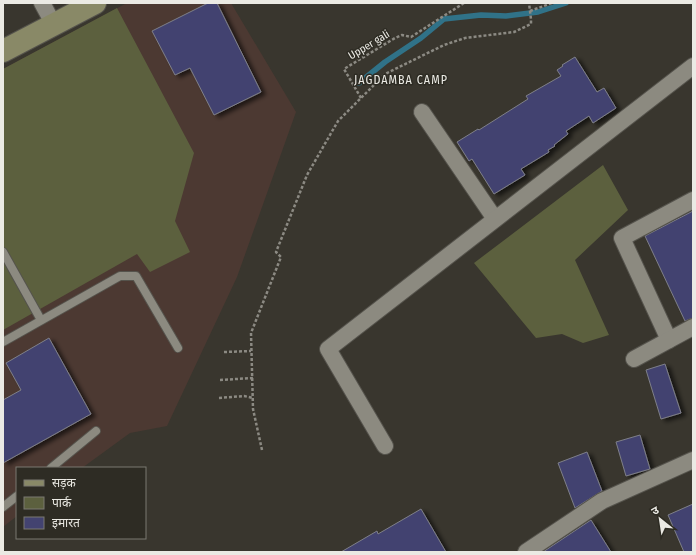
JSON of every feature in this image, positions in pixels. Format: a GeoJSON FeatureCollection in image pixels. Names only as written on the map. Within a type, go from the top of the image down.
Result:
{"type":"FeatureCollection","features":[{"type":"Feature","properties":{"kind":"street"},"geometry":{"type":"LineString","coordinates":[[42,3],[54,25]]}},
{"type":"Feature","properties":{"kind":"street"},"geometry":{"type":"LineString","coordinates":[[3,51],[95,3]]}},
{"type":"Feature","properties":{"kind":"street"},"geometry":{"type":"LineString","coordinates":[[385,446],[328,349],[693,66]]}},
{"type":"Feature","properties":{"kind":"street"},"geometry":{"type":"LineString","coordinates":[[422,112],[495,219]]}},
{"type":"Feature","properties":{"kind":"street"},"geometry":{"type":"LineString","coordinates":[[669,340],[622,238],[693,200]]}},
{"type":"Feature","properties":{"kind":"street"},"geometry":{"type":"LineString","coordinates":[[634,360],[693,328]]}},
{"type":"Feature","properties":{"kind":"street"},"geometry":{"type":"LineString","coordinates":[[530,551],[602,501],[693,460]]}},
{"type":"Feature","properties":{"kind":"lane"},"geometry":{"type":"LineString","coordinates":[[3,252],[41,320]]}},
{"type":"Feature","properties":{"kind":"lane"},"geometry":{"type":"LineString","coordinates":[[3,342],[120,276],[136,276],[178,348]]}},
{"type":"Feature","properties":{"kind":"lane"},"geometry":{"type":"LineString","coordinates":[[52,467],[96,431]]}},
{"type":"Feature","properties":{"kind":"lane"},"geometry":{"type":"LineString","coordinates":[[3,507],[16,497]]}},
{"type":"Feature","properties":{"kind":"path","name":"Upper gali"},"geometry":{"type":"LineString","coordinates":[[361,98],[344,69],[395,38],[402,35],[411,36],[464,3]]}},
{"type":"Feature","properties":{"kind":"path"},"geometry":{"type":"LineString","coordinates":[[262,450],[253,408],[251,332],[269,290],[281,256],[276,252],[307,175],[338,121],[385,74],[444,45],[465,38],[514,32],[531,24],[529,3]]}},
{"type":"Feature","properties":{"kind":"path"},"geometry":{"type":"LineString","coordinates":[[530,11],[552,3]]}},
{"type":"Feature","properties":{"kind":"path"},"geometry":{"type":"LineString","coordinates":[[224,352],[252,350]]}},
{"type":"Feature","properties":{"kind":"path"},"geometry":{"type":"LineString","coordinates":[[220,380],[253,378]]}},
{"type":"Feature","properties":{"kind":"path"},"geometry":{"type":"LineString","coordinates":[[218,398],[244,396],[253,398]]}},
{"type":"Feature","properties":{"kind":"shaded area"},"geometry":{"type":"Polygon","coordinates":[[[127,3],[231,3],[296,112],[237,277],[167,426],[130,433],[83,467],[16,467],[16,517],[3,527],[3,69],[127,3]]]}},
{"type":"Feature","properties":{"kind":"green space"},"geometry":{"type":"Polygon","coordinates":[[[117,8],[194,153],[175,221],[190,252],[150,272],[137,254],[3,330],[3,69],[117,8]]]}},
{"type":"Feature","properties":{"kind":"green space"},"geometry":{"type":"Polygon","coordinates":[[[603,165],[628,210],[575,260],[609,335],[583,343],[562,334],[536,338],[474,263],[603,165]]]}},
{"type":"Feature","properties":{"kind":"building"},"geometry":{"type":"Polygon","coordinates":[[[208,3],[217,3],[261,92],[214,115],[190,68],[175,75],[152,31],[208,3]]]}},
{"type":"Feature","properties":{"kind":"building"},"geometry":{"type":"Polygon","coordinates":[[[575,57],[597,92],[604,88],[616,108],[593,123],[589,116],[566,131],[568,134],[554,145],[555,146],[548,150],[549,152],[521,169],[525,175],[494,194],[472,159],[469,161],[457,142],[528,99],[526,96],[561,76],[557,70],[575,57]]]}},
{"type":"Feature","properties":{"kind":"building"},"geometry":{"type":"Polygon","coordinates":[[[693,211],[693,318],[685,321],[645,236],[693,211]]]}},
{"type":"Feature","properties":{"kind":"building"},"geometry":{"type":"Polygon","coordinates":[[[49,338],[91,414],[3,463],[3,400],[21,390],[6,363],[49,338]]]}},
{"type":"Feature","properties":{"kind":"building"},"geometry":{"type":"Polygon","coordinates":[[[665,364],[681,413],[661,419],[646,370],[665,364]]]}},
{"type":"Feature","properties":{"kind":"building"},"geometry":{"type":"Polygon","coordinates":[[[640,435],[650,469],[626,476],[616,442],[640,435]]]}},
{"type":"Feature","properties":{"kind":"building"},"geometry":{"type":"Polygon","coordinates":[[[587,452],[602,491],[575,508],[558,463],[587,452]]]}},
{"type":"Feature","properties":{"kind":"building"},"geometry":{"type":"Polygon","coordinates":[[[693,504],[693,552],[684,552],[668,515],[693,504]]]}},
{"type":"Feature","properties":{"kind":"building"},"geometry":{"type":"Polygon","coordinates":[[[421,509],[446,552],[341,552],[377,531],[378,534],[421,509]]]}},
{"type":"Feature","properties":{"kind":"building"},"geometry":{"type":"Polygon","coordinates":[[[591,520],[611,552],[543,552],[591,520]]]}},
{"type":"Feature","properties":{"kind":"waterway"},"geometry":{"type":"LineString","coordinates":[[359,83],[385,62],[421,38],[444,19],[481,15],[506,16],[538,12],[566,3]]}},
{"type":"Feature","properties":{"kind":"district","name":"JAGDAMBA CAMP"},"geometry":{"type":"Point","coordinates":[401,80]}}]}
